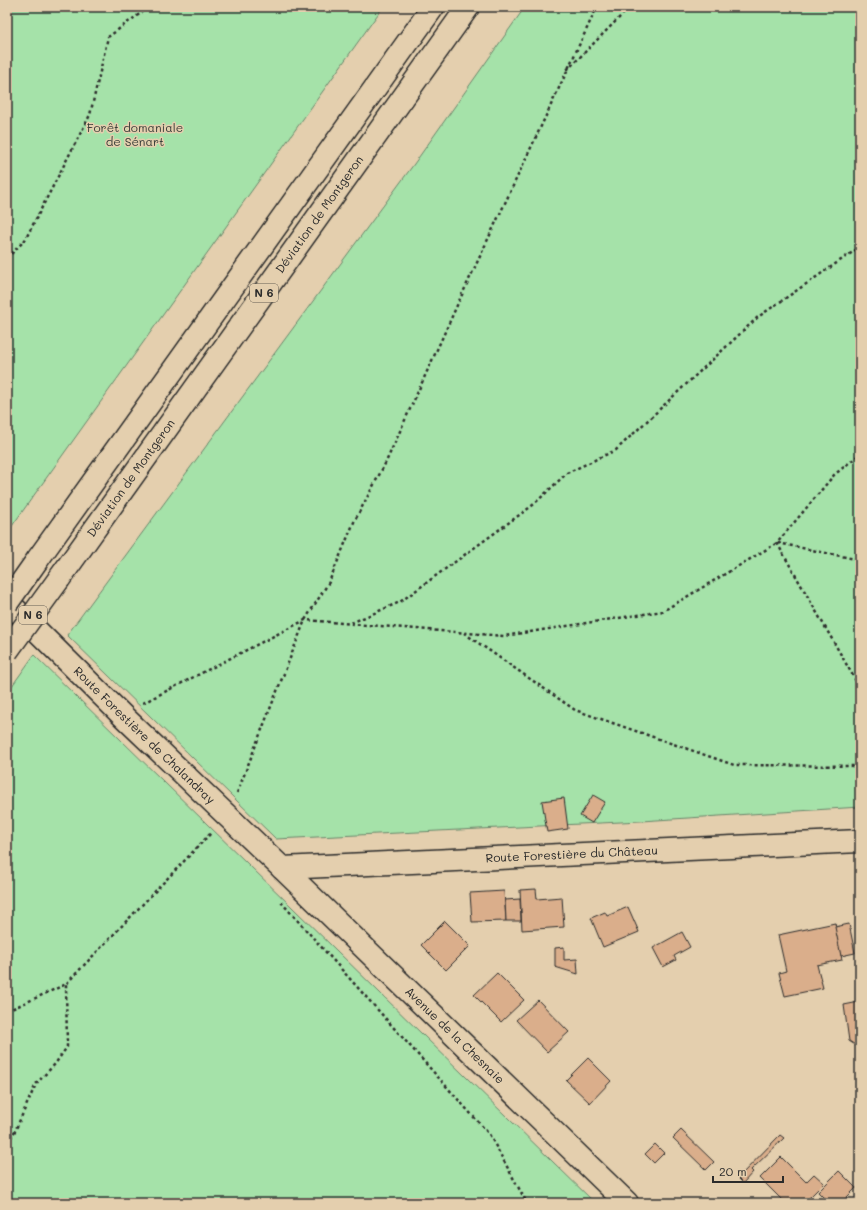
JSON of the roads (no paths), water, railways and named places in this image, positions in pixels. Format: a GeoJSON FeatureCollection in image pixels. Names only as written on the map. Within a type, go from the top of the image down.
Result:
{"type":"FeatureCollection","features":[{"type":"Feature","properties":{"kind":"main road","name":"N 6"},"geometry":{"type":"LineString","coordinates":[[7,602],[433,7]]}},
{"type":"Feature","properties":{"kind":"main road","name":"Déviation de Montgeron"},"geometry":{"type":"LineString","coordinates":[[7,651],[468,7]]}},
{"type":"Feature","properties":{"kind":"main road","name":"Route Forestière de Chalandray"},"geometry":{"type":"LineString","coordinates":[[7,602],[125,718],[282,868]]}},
{"type":"Feature","properties":{"kind":"main road","name":"Route Forestière du Château"},"geometry":{"type":"LineString","coordinates":[[282,868],[860,841]]}},
{"type":"Feature","properties":{"kind":"main road","name":"Avenue de la Chesnaie"},"geometry":{"type":"LineString","coordinates":[[282,868],[627,1203]]}},
{"type":"Feature","properties":{"kind":"park label","name":"Forêt domaniale de Sénart"},"geometry":{"type":"Point","coordinates":[135,135]}}]}
